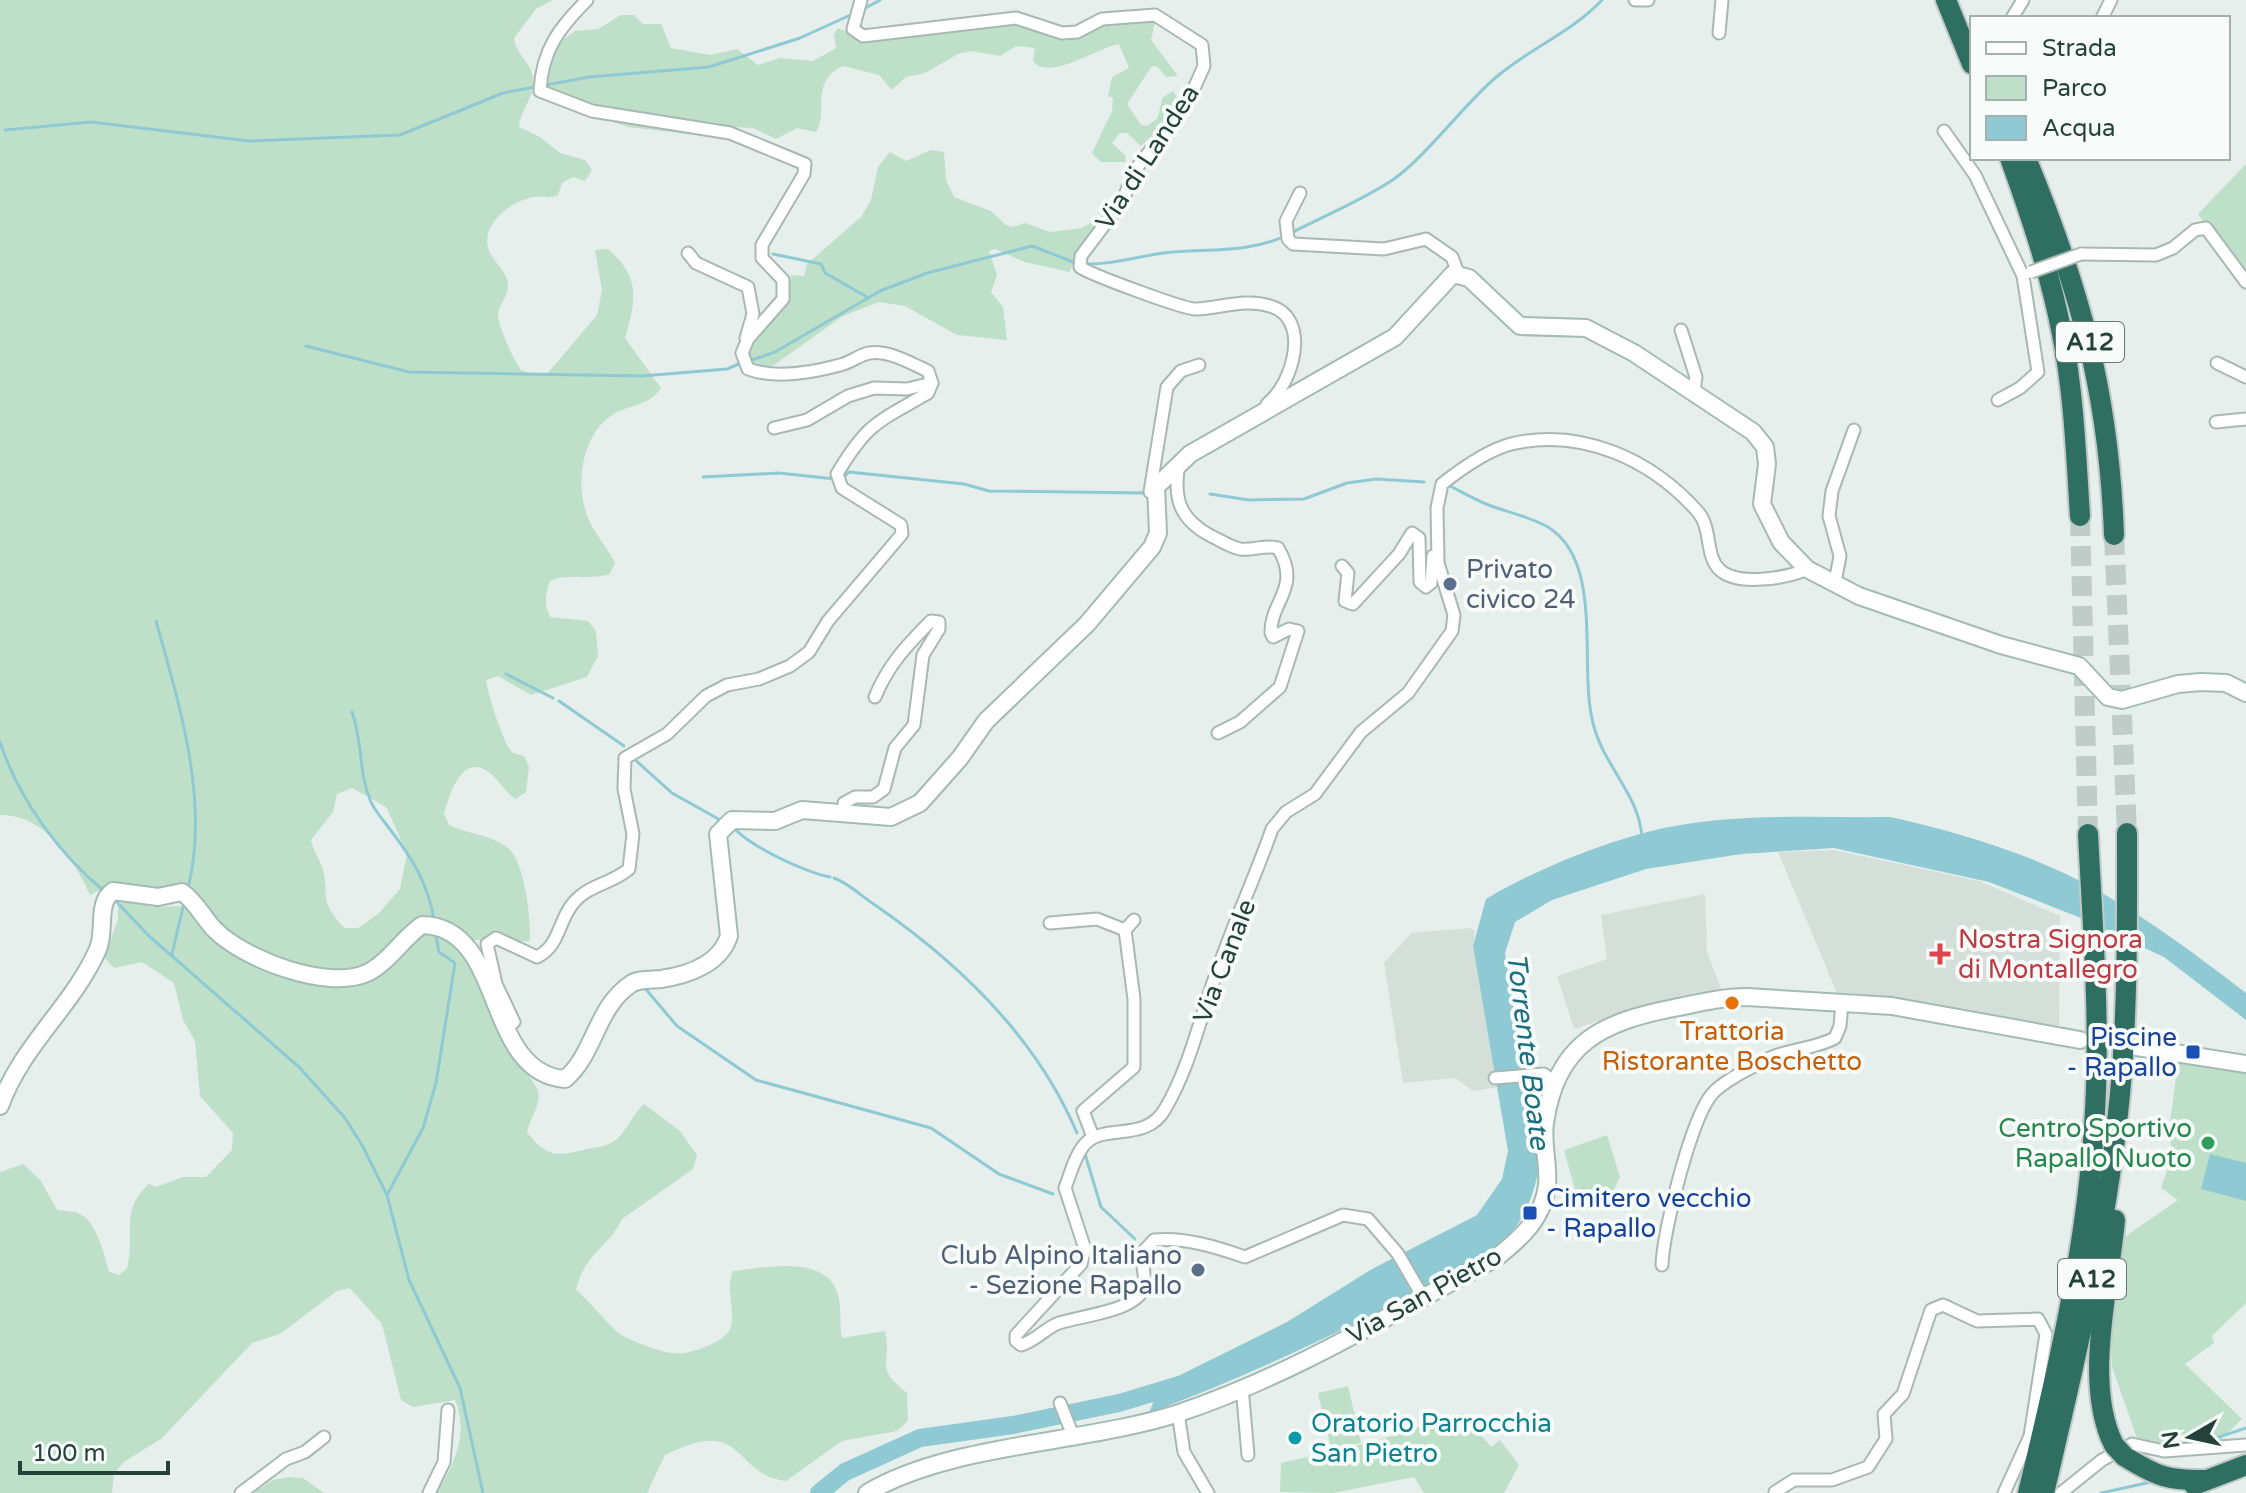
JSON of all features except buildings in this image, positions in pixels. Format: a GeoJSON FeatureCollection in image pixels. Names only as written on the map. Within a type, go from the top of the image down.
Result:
{"type":"FeatureCollection","features":[{"type":"Feature","properties":{"kind":"highway"},"geometry":{"type":"LineString","coordinates":[[1946,0],[1970,59]]}},
{"type":"Feature","properties":{"kind":"highway"},"geometry":{"type":"LineString","coordinates":[[1960,0],[1970,24]]}},
{"type":"Feature","properties":{"kind":"highway","name":"A12"},"geometry":{"type":"LineString","coordinates":[[2011,160],[2038,236],[2062,334],[2072,397],[2080,516]]}},
{"type":"Feature","properties":{"kind":"highway","name":"A12"},"geometry":{"type":"LineString","coordinates":[[2027,160],[2087,328],[2103,397],[2111,463],[2114,535]]}},
{"type":"Feature","properties":{"kind":"highway","name":"A12"},"geometry":{"type":"LineString","coordinates":[[2028,1493],[2043,1464],[2097,1257],[2120,1092],[2127,833]]}},
{"type":"Feature","properties":{"kind":"highway","name":"A12"},"geometry":{"type":"LineString","coordinates":[[2044,1493],[2043,1464],[2078,1266],[2094,1130],[2097,1067],[2088,834]]}},
{"type":"Feature","properties":{"kind":"highway"},"geometry":{"type":"LineString","coordinates":[[2120,1092],[2119,1165],[2098,1388],[2102,1417],[2119,1450],[2155,1475],[2201,1488],[2246,1465]]}},
{"type":"Feature","properties":{"kind":"highway"},"geometry":{"type":"LineString","coordinates":[[2174,1493],[2201,1488],[2246,1471]]}},
{"type":"Feature","properties":{"kind":"street"},"geometry":{"type":"LineString","coordinates":[[587,0],[556,31],[541,68],[540,91],[592,111],[730,133],[805,164],[804,174],[762,245],[762,258],[783,280],[783,299],[745,346]]}},
{"type":"Feature","properties":{"kind":"street","name":"Via di Landea"},"geometry":{"type":"LineString","coordinates":[[861,0],[853,29],[863,36],[1016,18],[1062,33],[1077,32],[1102,19],[1155,15],[1202,45],[1204,66],[1187,104],[1135,170],[1123,200],[1081,256],[1080,267],[1176,306],[1193,309],[1238,303],[1270,305],[1286,314],[1294,327],[1295,353],[1275,398],[1252,411],[1246,423]]}},
{"type":"Feature","properties":{"kind":"street"},"geometry":{"type":"LineString","coordinates":[[1635,0],[1648,0]]}},
{"type":"Feature","properties":{"kind":"street"},"geometry":{"type":"LineString","coordinates":[[1719,33],[1722,0]]}},
{"type":"Feature","properties":{"kind":"street"},"geometry":{"type":"LineString","coordinates":[[1944,131],[1975,175],[2027,274],[2038,372],[2020,388],[1998,400]]}},
{"type":"Feature","properties":{"kind":"street"},"geometry":{"type":"LineString","coordinates":[[1300,193],[1286,221],[1288,239],[1293,244],[1384,249],[1426,239],[1452,257],[1458,273]]}},
{"type":"Feature","properties":{"kind":"street"},"geometry":{"type":"LineString","coordinates":[[2027,274],[2081,254],[2156,255],[2173,248],[2195,230],[2206,228],[2246,282]]}},
{"type":"Feature","properties":{"kind":"street"},"geometry":{"type":"LineString","coordinates":[[507,1027],[514,1022],[511,1010],[496,984],[487,944],[496,938],[537,957],[549,951],[571,907],[590,887],[620,877],[629,869],[633,834],[624,789],[625,758],[667,734],[706,696],[727,685],[759,679],[790,666],[809,652],[828,621],[902,534],[901,525],[842,488],[837,474],[858,439],[879,419],[928,393],[932,383],[928,371],[893,356],[869,353],[841,365],[764,375],[748,369],[742,353],[753,314],[748,287],[696,263],[688,253]]}},
{"type":"Feature","properties":{"kind":"street"},"geometry":{"type":"LineString","coordinates":[[0,1106],[14,1071],[99,947],[104,900],[113,891],[158,897],[182,892],[215,930],[237,947],[275,966],[328,978],[354,978],[371,972],[422,925],[442,925],[462,937],[507,1027],[534,1069],[551,1078],[565,1079],[577,1069],[615,998],[633,982],[666,978],[708,964],[724,952],[729,936],[718,834],[732,820],[775,821],[802,810],[891,817],[920,803],[960,758],[986,721],[1087,624],[1152,547],[1158,533],[1156,487],[1179,463],[1395,337],[1453,274],[1458,273],[1469,278],[1520,326],[1586,328],[1694,391],[1753,432],[1765,447],[1767,464],[1762,504],[1781,542],[1807,569],[1883,606],[2079,666],[2108,697],[2122,700],[2178,684],[2201,682],[2226,683],[2246,693]]}},
{"type":"Feature","properties":{"kind":"street"},"geometry":{"type":"LineString","coordinates":[[1681,330],[1696,377],[1694,391]]}},
{"type":"Feature","properties":{"kind":"street"},"geometry":{"type":"LineString","coordinates":[[2217,363],[2246,377]]}},
{"type":"Feature","properties":{"kind":"street"},"geometry":{"type":"LineString","coordinates":[[1155,502],[1149,491],[1159,454],[1167,387],[1181,371],[1199,365]]}},
{"type":"Feature","properties":{"kind":"street"},"geometry":{"type":"LineString","coordinates":[[774,428],[807,420],[848,396],[874,388],[907,389],[932,383]]}},
{"type":"Feature","properties":{"kind":"street"},"geometry":{"type":"LineString","coordinates":[[2216,422],[2246,419]]}},
{"type":"Feature","properties":{"kind":"street"},"geometry":{"type":"LineString","coordinates":[[1835,582],[1840,556],[1829,516],[1832,491],[1854,430]]}},
{"type":"Feature","properties":{"kind":"street","name":"Via Canale"},"geometry":{"type":"LineString","coordinates":[[1093,1137],[1129,1132],[1149,1125],[1164,1111],[1204,1015],[1218,966],[1272,829],[1286,812],[1315,794],[1361,732],[1408,693],[1452,631],[1454,615],[1438,556],[1437,508],[1442,484],[1507,445],[1567,442],[1602,448],[1640,462],[1668,483],[1701,515],[1708,530],[1714,561],[1728,575],[1768,580],[1807,569]]}},
{"type":"Feature","properties":{"kind":"street"},"geometry":{"type":"LineString","coordinates":[[1179,463],[1175,497],[1185,518],[1194,527],[1239,549],[1268,545],[1278,548],[1287,572],[1284,597],[1271,633],[1273,637],[1289,629],[1298,631],[1299,638],[1280,687],[1240,722],[1218,733]]}},
{"type":"Feature","properties":{"kind":"street"},"geometry":{"type":"LineString","coordinates":[[1342,566],[1348,573],[1345,601],[1353,604],[1399,554],[1412,533],[1419,538],[1420,582],[1426,587],[1431,583],[1431,556],[1438,556]]}},
{"type":"Feature","properties":{"kind":"street"},"geometry":{"type":"LineString","coordinates":[[845,811],[844,803],[855,797],[873,797],[884,789],[895,748],[914,725],[923,655],[939,629],[939,622],[931,621],[901,651],[885,673],[875,697]]}},
{"type":"Feature","properties":{"kind":"street"},"geometry":{"type":"LineString","coordinates":[[1050,923],[1097,919],[1125,930]]}},
{"type":"Feature","properties":{"kind":"street"},"geometry":{"type":"LineString","coordinates":[[1134,920],[1125,930],[1134,999],[1134,1067],[1083,1111],[1093,1137],[1083,1146],[1065,1188],[1085,1249],[1081,1264],[1016,1335],[1016,1341],[1021,1345],[1060,1322],[1122,1307],[1139,1297],[1144,1286],[1141,1254],[1154,1240],[1169,1238],[1245,1257],[1284,1244],[1343,1215],[1360,1215],[1368,1219],[1398,1254],[1421,1295]]}},
{"type":"Feature","properties":{"kind":"street","name":"Via San Pietro"},"geometry":{"type":"LineString","coordinates":[[867,1493],[943,1463],[1074,1438],[1178,1413],[1239,1391],[1496,1258],[1534,1223],[1547,1185],[1544,1126],[1554,1082],[1571,1053],[1600,1029],[1635,1015],[1729,997],[1842,1003],[1892,1006],[2080,1040]]}},
{"type":"Feature","properties":{"kind":"street"},"geometry":{"type":"LineString","coordinates":[[1662,1265],[1670,1212],[1694,1127],[1705,1104],[1714,1092],[1772,1057],[1835,1038],[1840,1026],[1842,1003]]}},
{"type":"Feature","properties":{"kind":"street"},"geometry":{"type":"LineString","coordinates":[[2137,1047],[2246,1064]]}},
{"type":"Feature","properties":{"kind":"street"},"geometry":{"type":"LineString","coordinates":[[1495,1078],[1544,1074],[1554,1082]]}},
{"type":"Feature","properties":{"kind":"street"},"geometry":{"type":"LineString","coordinates":[[1775,1492],[1794,1480],[1806,1483],[1816,1478],[1847,1477],[1874,1462],[1886,1439],[1884,1414],[1903,1394],[1931,1310],[1943,1305],[1977,1321],[2038,1319],[2046,1334],[2030,1436],[2004,1493]]}},
{"type":"Feature","properties":{"kind":"street"},"geometry":{"type":"LineString","coordinates":[[1239,1391],[1243,1398],[1248,1455]]}},
{"type":"Feature","properties":{"kind":"street"},"geometry":{"type":"LineString","coordinates":[[1062,1407],[1074,1438]]}},
{"type":"Feature","properties":{"kind":"street"},"geometry":{"type":"LineString","coordinates":[[429,1493],[444,1462],[448,1410]]}},
{"type":"Feature","properties":{"kind":"street"},"geometry":{"type":"LineString","coordinates":[[1178,1413],[1184,1452],[1208,1493]]}},
{"type":"Feature","properties":{"kind":"street"},"geometry":{"type":"LineString","coordinates":[[241,1493],[271,1469],[305,1452],[324,1437]]}},
{"type":"Feature","properties":{"kind":"street"},"geometry":{"type":"LineString","coordinates":[[2061,1493],[2102,1460],[2132,1444],[2164,1451],[2246,1445]]}},
{"type":"Feature","properties":{"kind":"shaded area","name":"Nostra Signora di Montallegro"},"geometry":{"type":"Polygon","coordinates":[[[1834,850],[1979,881],[2060,916],[2059,1026],[1837,993],[1778,852],[1834,850]]]}},
{"type":"Feature","properties":{"kind":"shaded area"},"geometry":{"type":"Polygon","coordinates":[[[1705,894],[1707,952],[1723,994],[1635,1009],[1574,1029],[1557,976],[1607,959],[1601,915],[1705,894]]]}},
{"type":"Feature","properties":{"kind":"shaded area"},"geometry":{"type":"Polygon","coordinates":[[[1470,928],[1475,931],[1473,946],[1498,1087],[1473,1091],[1455,1078],[1403,1083],[1384,963],[1411,933],[1470,928]]]}},
{"type":"Feature","properties":{"kind":"green space"},"geometry":{"type":"Polygon","coordinates":[[[0,0],[553,0],[536,9],[514,38],[533,78],[532,91],[519,127],[540,137],[560,153],[585,160],[592,170],[585,181],[573,177],[562,183],[558,195],[526,199],[494,221],[487,238],[488,247],[508,284],[498,313],[500,325],[521,370],[533,375],[547,374],[597,315],[602,290],[595,250],[608,249],[619,259],[631,279],[632,312],[625,338],[661,388],[651,399],[614,414],[594,434],[588,447],[582,477],[584,507],[615,563],[610,574],[558,578],[550,581],[547,591],[550,617],[588,621],[596,631],[598,656],[587,677],[531,695],[498,676],[486,680],[505,740],[512,752],[524,756],[529,767],[526,792],[515,799],[487,771],[470,768],[458,779],[444,814],[449,825],[493,839],[513,854],[526,891],[530,941],[518,942],[493,935],[482,940],[469,940],[451,922],[427,918],[363,966],[338,973],[321,972],[282,960],[243,942],[217,923],[196,893],[185,887],[149,891],[107,888],[90,895],[66,854],[44,830],[16,817],[0,815],[0,0]],[[352,788],[337,794],[333,812],[311,840],[324,874],[327,902],[345,928],[358,928],[378,914],[400,889],[407,853],[386,807],[352,788]]]}},
{"type":"Feature","properties":{"kind":"green space"},"geometry":{"type":"Polygon","coordinates":[[[621,15],[634,15],[643,24],[661,24],[671,48],[710,55],[737,49],[758,65],[780,58],[813,61],[836,48],[834,34],[838,28],[868,42],[1016,24],[1067,39],[1104,24],[1136,19],[1155,23],[1151,40],[1178,76],[1166,77],[1158,67],[1152,66],[1127,104],[1141,125],[1147,126],[1158,118],[1162,98],[1173,91],[1179,101],[1161,128],[1141,146],[1127,133],[1120,133],[1112,143],[1125,155],[1126,162],[1101,162],[1092,153],[1112,111],[1113,98],[1108,96],[1112,77],[1129,68],[1119,44],[1050,68],[1033,61],[1035,48],[1016,46],[1000,56],[971,51],[958,54],[925,73],[906,77],[892,90],[879,75],[843,66],[826,80],[816,132],[797,128],[776,139],[753,128],[715,126],[706,136],[628,127],[610,121],[589,103],[564,97],[548,86],[553,47],[575,31],[598,29],[621,15]]]}},
{"type":"Feature","properties":{"kind":"green space"},"geometry":{"type":"Polygon","coordinates":[[[931,150],[944,152],[946,180],[954,197],[991,211],[1006,225],[1013,227],[1025,223],[1050,232],[1082,228],[1104,215],[1069,272],[1025,262],[995,249],[989,251],[997,275],[991,292],[1003,307],[1007,340],[957,335],[905,306],[879,302],[843,316],[774,365],[762,369],[751,362],[749,350],[786,302],[791,275],[804,276],[807,264],[861,217],[871,200],[878,167],[890,152],[906,161],[931,150]]]}},
{"type":"Feature","properties":{"kind":"green space"},"geometry":{"type":"Polygon","coordinates":[[[2246,164],[2246,276],[2198,214],[2246,164]]]}},
{"type":"Feature","properties":{"kind":"green space"},"geometry":{"type":"Polygon","coordinates":[[[124,900],[153,907],[183,906],[215,938],[345,986],[366,982],[424,932],[457,943],[503,1039],[538,1091],[538,1101],[527,1132],[541,1147],[560,1154],[610,1143],[621,1135],[644,1104],[680,1131],[697,1155],[693,1169],[622,1219],[585,1267],[576,1290],[620,1334],[653,1348],[678,1353],[711,1344],[729,1331],[733,1271],[793,1266],[821,1273],[832,1282],[838,1295],[842,1338],[885,1331],[887,1370],[907,1393],[908,1421],[897,1431],[842,1441],[786,1481],[769,1477],[756,1469],[725,1443],[711,1441],[691,1444],[665,1455],[647,1493],[436,1493],[458,1448],[461,1424],[455,1400],[413,1407],[401,1400],[382,1324],[350,1288],[337,1291],[280,1334],[252,1343],[162,1438],[124,1462],[114,1474],[112,1493],[0,1493],[0,1172],[23,1164],[41,1181],[57,1210],[76,1212],[85,1217],[99,1239],[109,1272],[119,1275],[127,1269],[131,1213],[149,1184],[156,1187],[183,1177],[206,1177],[232,1150],[233,1133],[200,1096],[195,1041],[183,1020],[174,983],[142,962],[114,968],[104,957],[118,920],[118,905],[124,900]]]}},
{"type":"Feature","properties":{"kind":"green space"},"geometry":{"type":"Polygon","coordinates":[[[2178,1063],[2246,1074],[2246,1303],[2212,1336],[2214,1343],[2185,1364],[2242,1419],[2217,1443],[2173,1445],[2137,1438],[2112,1367],[2112,1313],[2120,1240],[2178,1200],[2161,1188],[2172,1156],[2169,1130],[2178,1063]]]}},
{"type":"Feature","properties":{"kind":"green space"},"geometry":{"type":"Polygon","coordinates":[[[1607,1135],[1620,1177],[1612,1193],[1588,1199],[1576,1193],[1564,1150],[1607,1135]]]}},
{"type":"Feature","properties":{"kind":"green space"},"geometry":{"type":"Polygon","coordinates":[[[1348,1386],[1361,1443],[1331,1449],[1318,1393],[1348,1386]]]}},
{"type":"Feature","properties":{"kind":"green space"},"geometry":{"type":"Polygon","coordinates":[[[1463,1413],[1491,1447],[1500,1440],[1519,1465],[1504,1493],[1424,1493],[1414,1477],[1333,1493],[1280,1492],[1281,1463],[1376,1441],[1463,1413]]]}},
{"type":"Feature","properties":{"kind":"green space"},"geometry":{"type":"Polygon","coordinates":[[[303,1478],[324,1493],[253,1493],[273,1480],[303,1478]]]}},
{"type":"Feature","properties":{"kind":"water"},"geometry":{"type":"Polygon","coordinates":[[[1890,817],[2002,848],[2090,886],[2159,929],[2246,993],[2246,1020],[2164,957],[2076,916],[1989,882],[1834,848],[1741,854],[1646,869],[1552,900],[1515,922],[1505,953],[1539,1167],[1530,1200],[1514,1229],[1497,1246],[1476,1259],[1364,1319],[1258,1369],[1149,1413],[1160,1385],[1287,1322],[1372,1269],[1477,1215],[1502,1179],[1508,1151],[1473,946],[1486,899],[1528,876],[1578,855],[1628,837],[1675,826],[1755,818],[1890,817]]]}},
{"type":"Feature","properties":{"kind":"water"},"geometry":{"type":"Polygon","coordinates":[[[2210,1154],[2246,1163],[2246,1201],[2201,1189],[2210,1154]]]}},
{"type":"Feature","properties":{"kind":"waterway"},"geometry":{"type":"LineString","coordinates":[[862,10],[880,0]]}},
{"type":"Feature","properties":{"kind":"waterway"},"geometry":{"type":"LineString","coordinates":[[1291,233],[1394,179],[1494,79],[1577,22],[1602,0]]}},
{"type":"Feature","properties":{"kind":"waterway"},"geometry":{"type":"LineString","coordinates":[[5,130],[91,122],[249,141],[400,135],[503,93],[589,77],[709,67],[800,38],[855,13]]}},
{"type":"Feature","properties":{"kind":"waterway"},"geometry":{"type":"LineString","coordinates":[[1083,264],[1163,253],[1256,246],[1285,236]]}},
{"type":"Feature","properties":{"kind":"waterway"},"geometry":{"type":"LineString","coordinates":[[749,361],[775,352],[880,291],[927,273],[1032,246],[1076,263]]}},
{"type":"Feature","properties":{"kind":"waterway"},"geometry":{"type":"LineString","coordinates":[[773,254],[821,264],[825,273],[867,297]]}},
{"type":"Feature","properties":{"kind":"waterway"},"geometry":{"type":"LineString","coordinates":[[306,346],[409,372],[642,376],[727,369],[741,363]]}},
{"type":"Feature","properties":{"kind":"waterway"},"geometry":{"type":"LineString","coordinates":[[842,478],[849,472],[964,484],[989,491],[1145,493]]}},
{"type":"Feature","properties":{"kind":"waterway"},"geometry":{"type":"LineString","coordinates":[[703,477],[779,473],[835,479]]}},
{"type":"Feature","properties":{"kind":"waterway"},"geometry":{"type":"LineString","coordinates":[[1210,494],[1249,500],[1304,499],[1347,483],[1376,479],[1424,482]]}},
{"type":"Feature","properties":{"kind":"waterway"},"geometry":{"type":"LineString","coordinates":[[1448,485],[1484,503],[1542,524],[1566,544],[1577,565],[1584,591],[1594,727],[1635,808],[1642,837]]}},
{"type":"Feature","properties":{"kind":"waterway"},"geometry":{"type":"LineString","coordinates":[[156,621],[182,719],[194,787],[194,855],[188,888]]}},
{"type":"Feature","properties":{"kind":"waterway"},"geometry":{"type":"LineString","coordinates":[[506,674],[553,698]]}},
{"type":"Feature","properties":{"kind":"waterway"},"geometry":{"type":"LineString","coordinates":[[559,701],[624,746]]}},
{"type":"Feature","properties":{"kind":"waterway"},"geometry":{"type":"LineString","coordinates":[[352,712],[371,802],[419,873],[434,920]]}},
{"type":"Feature","properties":{"kind":"waterway"},"geometry":{"type":"LineString","coordinates":[[0,742],[18,784],[42,824],[71,860],[104,891]]}},
{"type":"Feature","properties":{"kind":"waterway"},"geometry":{"type":"LineString","coordinates":[[632,757],[672,793],[722,821]]}},
{"type":"Feature","properties":{"kind":"waterway"},"geometry":{"type":"LineString","coordinates":[[734,828],[779,858],[830,877]]}},
{"type":"Feature","properties":{"kind":"waterway"},"geometry":{"type":"LineString","coordinates":[[834,878],[936,952],[992,1005],[1040,1065],[1077,1133]]}},
{"type":"Feature","properties":{"kind":"waterway"},"geometry":{"type":"LineString","coordinates":[[113,898],[149,936],[299,1067],[345,1118],[362,1145],[387,1195],[409,1280],[460,1388],[483,1493]]}},
{"type":"Feature","properties":{"kind":"waterway"},"geometry":{"type":"LineString","coordinates":[[172,954],[184,903]]}},
{"type":"Feature","properties":{"kind":"waterway"},"geometry":{"type":"LineString","coordinates":[[387,1195],[423,1128],[436,1083],[455,963],[439,952],[436,936]]}},
{"type":"Feature","properties":{"kind":"waterway"},"geometry":{"type":"LineString","coordinates":[[644,987],[677,1026],[756,1080],[931,1128],[999,1174],[1053,1194]]}},
{"type":"Feature","properties":{"kind":"waterway"},"geometry":{"type":"LineString","coordinates":[[1085,1154],[1101,1207],[1135,1239]]}},
{"type":"Feature","properties":{"kind":"waterway","name":"Torrente Boate"},"geometry":{"type":"LineString","coordinates":[[819,1493],[845,1472],[920,1438],[1013,1425],[1119,1403],[1179,1385]]}},
{"type":"Feature","properties":{"kind":"waterway"},"geometry":{"type":"LineString","coordinates":[[2213,1439],[2246,1428]]}},
{"type":"Feature","properties":{"kind":"waterway"},"geometry":{"type":"LineString","coordinates":[[2187,1445],[2198,1440]]}},
{"type":"Feature","properties":{"kind":"waterway"},"geometry":{"type":"LineString","coordinates":[[2101,1493],[2151,1482]]}},
{"type":"Feature","properties":{"kind":"tunnel"},"geometry":{"type":"LineString","coordinates":[[2080,516],[2088,834]]}},
{"type":"Feature","properties":{"kind":"tunnel"},"geometry":{"type":"LineString","coordinates":[[2114,535],[2127,833]]}},
{"type":"Feature","properties":{"kind":"place","name":"Privato civico 24"},"geometry":{"type":"Point","coordinates":[1450,584]}},
{"type":"Feature","properties":{"kind":"place","name":"Nostra Signora di Montallegro"},"geometry":{"type":"Point","coordinates":[1940,954]}},
{"type":"Feature","properties":{"kind":"place","name":"Trattoria Ristorante Boschetto"},"geometry":{"type":"Point","coordinates":[1732,1003]}},
{"type":"Feature","properties":{"kind":"place","name":"Piscine - Rapallo"},"geometry":{"type":"Point","coordinates":[2193,1052]}},
{"type":"Feature","properties":{"kind":"place","name":"Centro Sportivo Rapallo Nuoto"},"geometry":{"type":"Point","coordinates":[2208,1143]}},
{"type":"Feature","properties":{"kind":"place","name":"Cimitero vecchio - Rapallo"},"geometry":{"type":"Point","coordinates":[1530,1213]}},
{"type":"Feature","properties":{"kind":"place","name":"Club Alpino Italiano - Sezione Rapallo"},"geometry":{"type":"Point","coordinates":[1198,1270]}},
{"type":"Feature","properties":{"kind":"place","name":"Oratorio Parrocchia San Pietro"},"geometry":{"type":"Point","coordinates":[1295,1438]}}]}
